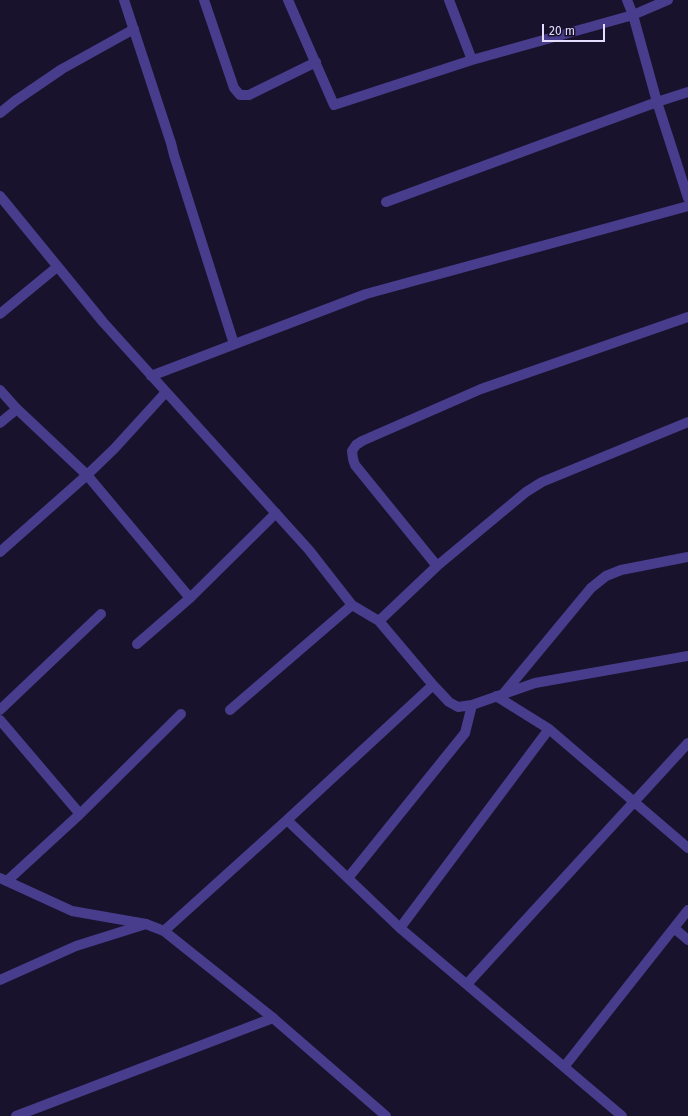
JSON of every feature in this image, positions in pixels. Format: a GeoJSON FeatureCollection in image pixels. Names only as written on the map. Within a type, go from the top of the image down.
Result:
{"type":"FeatureCollection","features":[{"type":"Feature","properties":{"kind":"street"},"geometry":{"type":"LineString","coordinates":[[124,0],[234,344]]}},
{"type":"Feature","properties":{"kind":"street"},"geometry":{"type":"LineString","coordinates":[[204,0],[234,88],[240,95],[248,94],[316,62]]}},
{"type":"Feature","properties":{"kind":"street"},"geometry":{"type":"LineString","coordinates":[[288,0],[334,105],[472,60],[633,15],[668,0]]}},
{"type":"Feature","properties":{"kind":"street"},"geometry":{"type":"LineString","coordinates":[[449,0],[472,60]]}},
{"type":"Feature","properties":{"kind":"street"},"geometry":{"type":"LineString","coordinates":[[627,0],[633,15],[688,198]]}},
{"type":"Feature","properties":{"kind":"street"},"geometry":{"type":"LineString","coordinates":[[0,113],[62,69],[134,28]]}},
{"type":"Feature","properties":{"kind":"street"},"geometry":{"type":"LineString","coordinates":[[386,202],[688,92]]}},
{"type":"Feature","properties":{"kind":"street"},"geometry":{"type":"LineString","coordinates":[[0,196],[103,322],[309,550],[352,605],[379,621],[449,702],[458,707],[472,705],[535,683],[688,656]]}},
{"type":"Feature","properties":{"kind":"street"},"geometry":{"type":"LineString","coordinates":[[151,376],[366,294],[688,206]]}},
{"type":"Feature","properties":{"kind":"street"},"geometry":{"type":"LineString","coordinates":[[0,314],[57,267]]}},
{"type":"Feature","properties":{"kind":"street"},"geometry":{"type":"LineString","coordinates":[[437,566],[355,465],[352,451],[356,445],[481,389],[688,316]]}},
{"type":"Feature","properties":{"kind":"street"},"geometry":{"type":"LineString","coordinates":[[0,390],[17,409],[87,475],[190,598]]}},
{"type":"Feature","properties":{"kind":"street"},"geometry":{"type":"LineString","coordinates":[[0,552],[114,449],[166,392]]}},
{"type":"Feature","properties":{"kind":"street"},"geometry":{"type":"LineString","coordinates":[[0,424],[17,409]]}},
{"type":"Feature","properties":{"kind":"street"},"geometry":{"type":"LineString","coordinates":[[379,621],[437,566],[526,492],[537,485],[688,422]]}},
{"type":"Feature","properties":{"kind":"street"},"geometry":{"type":"LineString","coordinates":[[137,644],[190,598],[276,514]]}},
{"type":"Feature","properties":{"kind":"street"},"geometry":{"type":"LineString","coordinates":[[500,695],[591,588],[606,576],[621,570],[688,557]]}},
{"type":"Feature","properties":{"kind":"street"},"geometry":{"type":"LineString","coordinates":[[230,710],[352,605]]}},
{"type":"Feature","properties":{"kind":"street"},"geometry":{"type":"LineString","coordinates":[[0,710],[101,614]]}},
{"type":"Feature","properties":{"kind":"street"},"geometry":{"type":"LineString","coordinates":[[164,931],[433,685]]}},
{"type":"Feature","properties":{"kind":"street"},"geometry":{"type":"LineString","coordinates":[[500,695],[549,729],[688,848]]}},
{"type":"Feature","properties":{"kind":"street"},"geometry":{"type":"LineString","coordinates":[[348,878],[465,732],[472,705]]}},
{"type":"Feature","properties":{"kind":"street"},"geometry":{"type":"LineString","coordinates":[[181,714],[80,814],[4,880],[72,911],[146,924],[164,931],[273,1018],[386,1116]]}},
{"type":"Feature","properties":{"kind":"street"},"geometry":{"type":"LineString","coordinates":[[0,720],[80,814]]}},
{"type":"Feature","properties":{"kind":"street"},"geometry":{"type":"LineString","coordinates":[[400,928],[549,729]]}},
{"type":"Feature","properties":{"kind":"street"},"geometry":{"type":"LineString","coordinates":[[467,984],[688,743]]}},
{"type":"Feature","properties":{"kind":"street"},"geometry":{"type":"LineString","coordinates":[[287,820],[400,928],[622,1116]]}},
{"type":"Feature","properties":{"kind":"street"},"geometry":{"type":"LineString","coordinates":[[564,1067],[688,910]]}},
{"type":"Feature","properties":{"kind":"street"},"geometry":{"type":"LineString","coordinates":[[0,980],[76,946],[146,924]]}},
{"type":"Feature","properties":{"kind":"street"},"geometry":{"type":"LineString","coordinates":[[674,928],[688,940]]}},
{"type":"Feature","properties":{"kind":"street"},"geometry":{"type":"LineString","coordinates":[[16,1116],[273,1018]]}}]}
